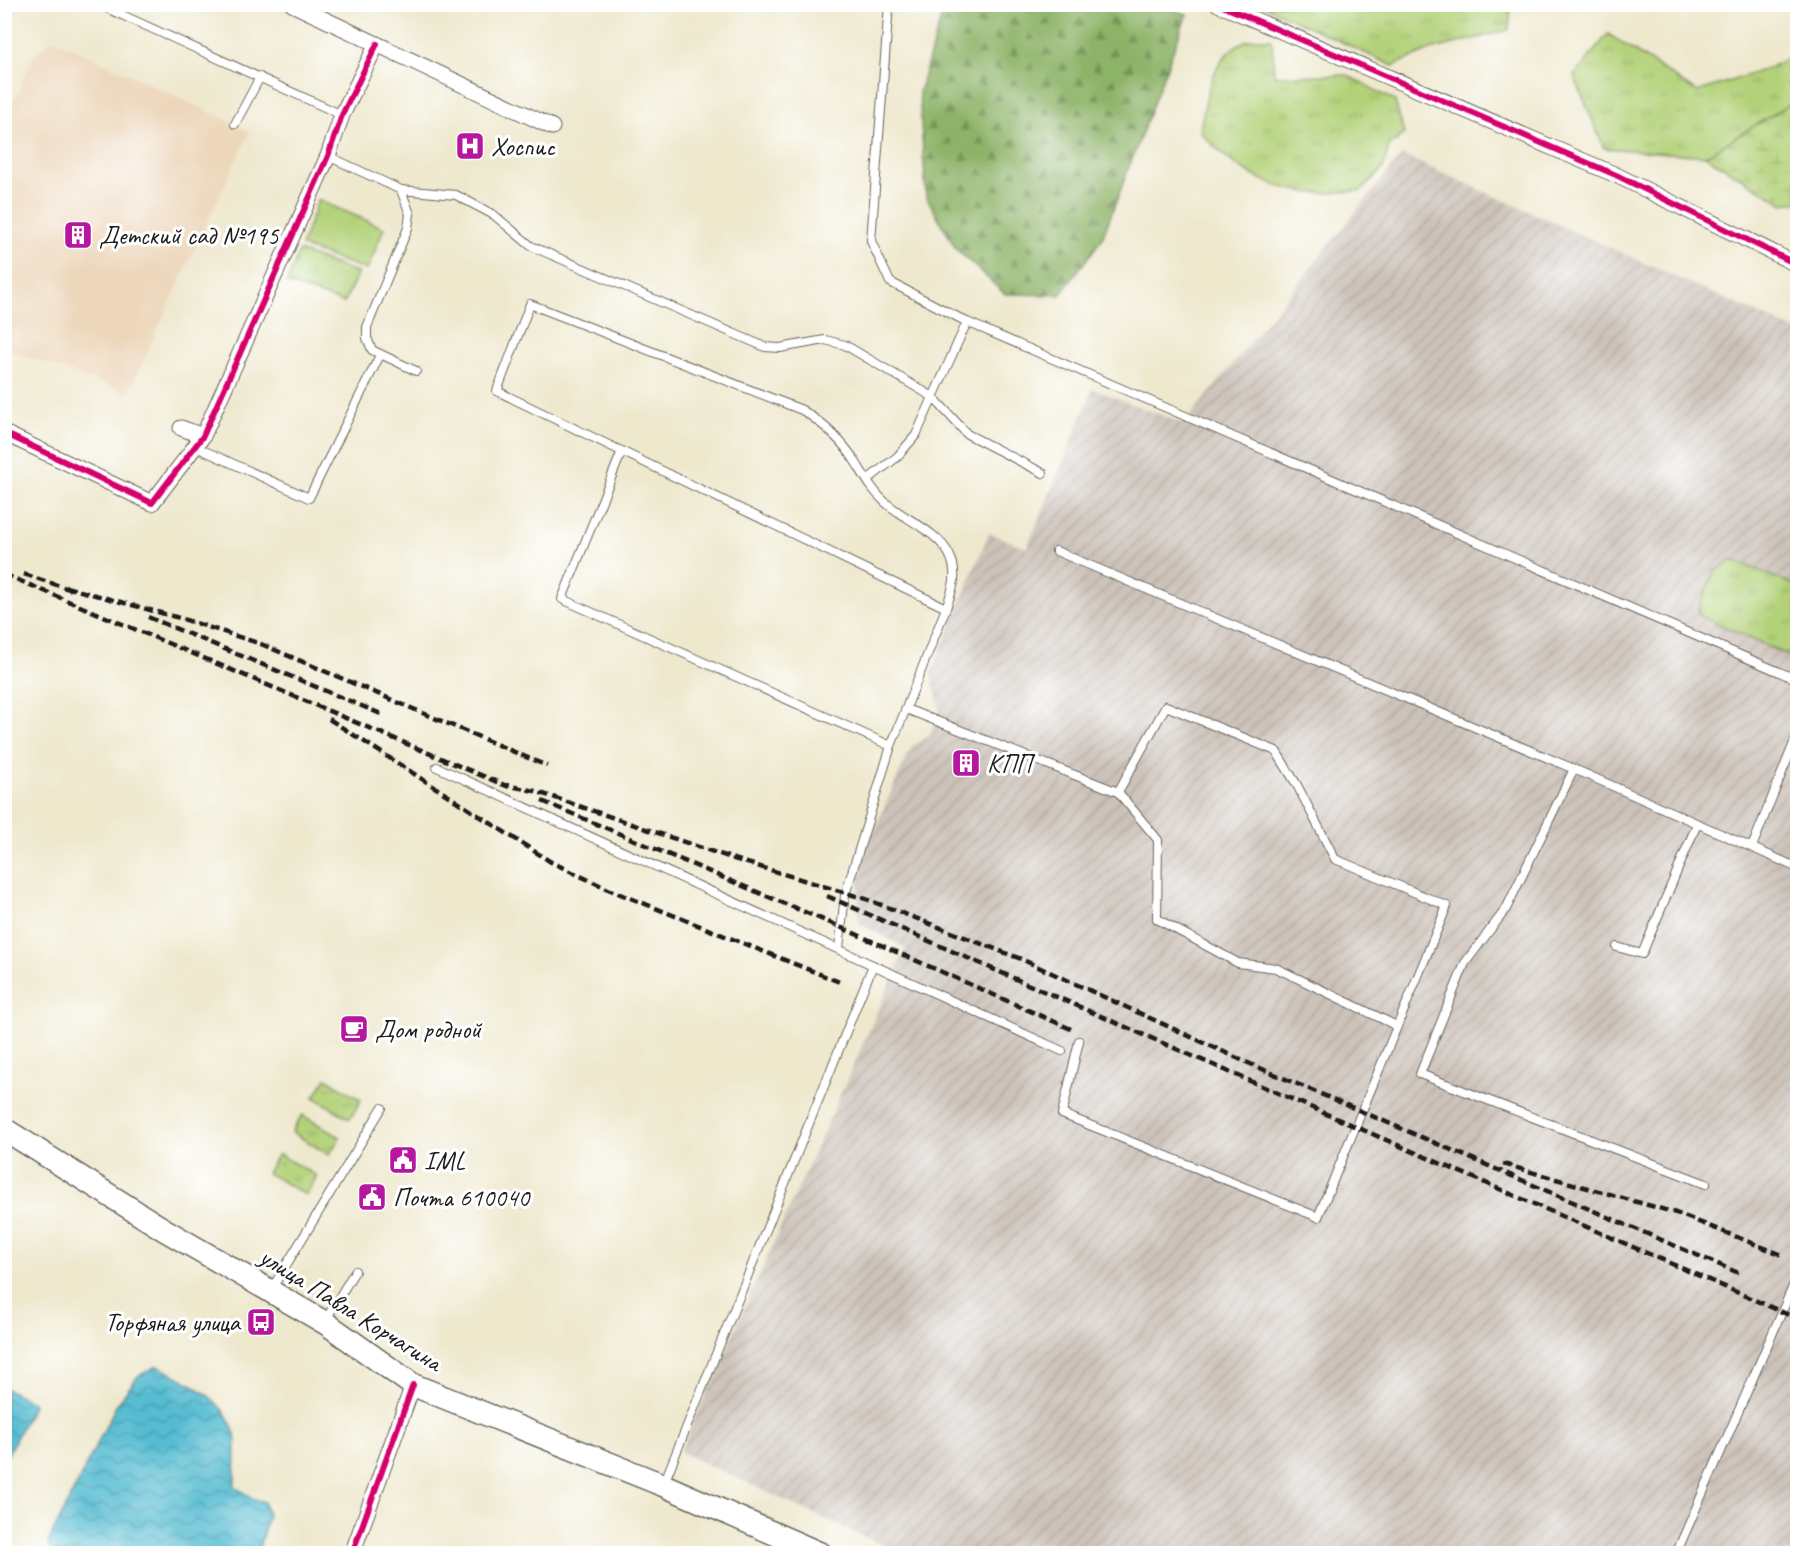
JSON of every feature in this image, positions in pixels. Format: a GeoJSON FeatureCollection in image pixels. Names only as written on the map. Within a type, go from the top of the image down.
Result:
{"type":"FeatureCollection","features":[{"type":"Feature","properties":{"kind":"main road","name":"улица Павла Корчагина"},"geometry":{"type":"LineString","coordinates":[[4,1129],[164,1229],[324,1323],[413,1385],[663,1485],[821,1554]]}},
{"type":"Feature","properties":{"kind":"street"},"geometry":{"type":"LineString","coordinates":[[292,4],[552,127]]}},
{"type":"Feature","properties":{"kind":"street"},"geometry":{"type":"LineString","coordinates":[[1218,4],[1616,175],[1797,265]]}},
{"type":"Feature","properties":{"kind":"street"},"geometry":{"type":"LineString","coordinates":[[4,433],[152,503],[200,442],[328,156],[342,115],[377,44]]}},
{"type":"Feature","properties":{"kind":"street"},"geometry":{"type":"LineString","coordinates":[[182,428],[200,442]]}},
{"type":"Feature","properties":{"kind":"street"},"geometry":{"type":"LineString","coordinates":[[352,1554],[413,1385]]}},
{"type":"Feature","properties":{"kind":"lane"},"geometry":{"type":"LineString","coordinates":[[98,4],[342,115]]}},
{"type":"Feature","properties":{"kind":"lane"},"geometry":{"type":"LineString","coordinates":[[889,4],[871,241],[890,282],[967,322],[1797,680]]}},
{"type":"Feature","properties":{"kind":"lane"},"geometry":{"type":"LineString","coordinates":[[235,124],[260,77]]}},
{"type":"Feature","properties":{"kind":"lane"},"geometry":{"type":"LineString","coordinates":[[328,156],[401,190],[456,195],[494,215],[531,246],[765,347],[780,348],[825,340],[845,345],[933,397],[967,434],[1043,472]]}},
{"type":"Feature","properties":{"kind":"lane"},"geometry":{"type":"LineString","coordinates":[[401,190],[410,214],[408,228],[366,333],[368,345],[380,355],[416,371]]}},
{"type":"Feature","properties":{"kind":"lane"},"geometry":{"type":"LineString","coordinates":[[839,948],[845,894],[891,746],[946,608],[955,578],[954,567],[948,552],[936,539],[883,501],[836,436],[802,410],[530,304],[496,392],[946,608]]}},
{"type":"Feature","properties":{"kind":"lane"},"geometry":{"type":"LineString","coordinates":[[867,480],[897,457],[916,435],[967,322]]}},
{"type":"Feature","properties":{"kind":"lane"},"geometry":{"type":"LineString","coordinates":[[200,442],[309,498],[380,355]]}},
{"type":"Feature","properties":{"kind":"lane"},"geometry":{"type":"LineString","coordinates":[[622,451],[562,599],[891,746]]}},
{"type":"Feature","properties":{"kind":"lane"},"geometry":{"type":"LineString","coordinates":[[1056,551],[1574,769],[1797,868]]}},
{"type":"Feature","properties":{"kind":"lane"},"geometry":{"type":"LineString","coordinates":[[1080,1041],[1062,1114],[1318,1217],[1447,906],[1335,860],[1297,785],[1276,751],[1166,706],[1118,792]]}},
{"type":"Feature","properties":{"kind":"lane"},"geometry":{"type":"LineString","coordinates":[[906,709],[1118,792],[1158,840],[1157,919],[1238,963],[1276,968],[1397,1026]]}},
{"type":"Feature","properties":{"kind":"lane"},"geometry":{"type":"LineString","coordinates":[[1752,847],[1797,733]]}},
{"type":"Feature","properties":{"kind":"lane"},"geometry":{"type":"LineString","coordinates":[[437,767],[1062,1051]]}},
{"type":"Feature","properties":{"kind":"lane"},"geometry":{"type":"LineString","coordinates":[[1574,769],[1506,909],[1465,963],[1420,1074],[1706,1184]]}},
{"type":"Feature","properties":{"kind":"lane"},"geometry":{"type":"LineString","coordinates":[[1617,946],[1642,954],[1696,824]]}},
{"type":"Feature","properties":{"kind":"lane"},"geometry":{"type":"LineString","coordinates":[[663,1485],[873,965]]}},
{"type":"Feature","properties":{"kind":"lane"},"geometry":{"type":"LineString","coordinates":[[270,1292],[382,1108]]}},
{"type":"Feature","properties":{"kind":"lane"},"geometry":{"type":"LineString","coordinates":[[324,1323],[355,1271]]}},
{"type":"Feature","properties":{"kind":"lane"},"geometry":{"type":"LineString","coordinates":[[1676,1554],[1797,1275]]}},
{"type":"Feature","properties":{"kind":"shaded area"},"geometry":{"type":"Polygon","coordinates":[[[53,39],[250,131],[128,393],[5,348],[5,121],[34,55],[53,39]]]}},
{"type":"Feature","properties":{"kind":"shaded area"},"geometry":{"type":"Polygon","coordinates":[[[1402,155],[1797,331],[1797,1553],[899,1553],[680,1452],[906,948],[858,923],[859,878],[866,847],[912,746],[929,736],[940,712],[931,673],[989,533],[1027,548],[1093,389],[1184,424],[1402,155]]]}},
{"type":"Feature","properties":{"kind":"green space"},"geometry":{"type":"Polygon","coordinates":[[[1152,4],[1187,14],[1102,239],[1060,295],[1005,294],[956,249],[926,196],[919,92],[945,5],[1152,4]]]}},
{"type":"Feature","properties":{"kind":"green space"},"geometry":{"type":"Polygon","coordinates":[[[1262,5],[1511,5],[1509,30],[1430,50],[1393,66],[1262,5]]]}},
{"type":"Feature","properties":{"kind":"green space"},"geometry":{"type":"Polygon","coordinates":[[[1608,34],[1697,92],[1769,68],[1797,53],[1797,100],[1705,156],[1604,148],[1574,76],[1608,34]]]}},
{"type":"Feature","properties":{"kind":"green space"},"geometry":{"type":"Polygon","coordinates":[[[1272,39],[1274,76],[1347,75],[1395,101],[1404,134],[1389,147],[1383,168],[1361,191],[1313,193],[1274,185],[1235,164],[1200,132],[1212,78],[1226,55],[1236,46],[1248,40],[1272,39]]]}},
{"type":"Feature","properties":{"kind":"green space"},"geometry":{"type":"Polygon","coordinates":[[[1797,100],[1797,202],[1784,204],[1705,156],[1797,100]]]}},
{"type":"Feature","properties":{"kind":"green space"},"geometry":{"type":"Polygon","coordinates":[[[318,200],[384,228],[367,270],[301,246],[318,200]]]}},
{"type":"Feature","properties":{"kind":"green space"},"geometry":{"type":"Polygon","coordinates":[[[299,251],[358,273],[344,303],[287,283],[299,251]]]}},
{"type":"Feature","properties":{"kind":"green space"},"geometry":{"type":"Polygon","coordinates":[[[1732,560],[1797,586],[1796,659],[1700,616],[1698,610],[1714,571],[1732,560]]]}},
{"type":"Feature","properties":{"kind":"green space"},"geometry":{"type":"Polygon","coordinates":[[[326,1078],[361,1100],[350,1119],[314,1097],[326,1078]]]}},
{"type":"Feature","properties":{"kind":"green space"},"geometry":{"type":"Polygon","coordinates":[[[302,1115],[340,1137],[329,1155],[292,1132],[302,1115]]]}},
{"type":"Feature","properties":{"kind":"green space"},"geometry":{"type":"Polygon","coordinates":[[[278,1154],[317,1176],[306,1195],[267,1173],[278,1154]]]}},
{"type":"Feature","properties":{"kind":"water"},"geometry":{"type":"Polygon","coordinates":[[[157,1366],[204,1393],[223,1411],[230,1422],[236,1440],[235,1487],[255,1500],[264,1502],[268,1515],[258,1552],[52,1553],[48,1542],[116,1406],[138,1376],[157,1366]]]}},
{"type":"Feature","properties":{"kind":"water"},"geometry":{"type":"Polygon","coordinates":[[[5,1388],[34,1403],[5,1460],[5,1388]]]}},
{"type":"Feature","properties":{"kind":"railway"},"geometry":{"type":"LineString","coordinates":[[4,574],[509,787]]}},
{"type":"Feature","properties":{"kind":"railway"},"geometry":{"type":"LineString","coordinates":[[24,574],[72,590]]}},
{"type":"Feature","properties":{"kind":"railway"},"geometry":{"type":"LineString","coordinates":[[66,587],[183,619],[261,644],[547,766]]}},
{"type":"Feature","properties":{"kind":"railway"},"geometry":{"type":"LineString","coordinates":[[148,617],[381,714]]}},
{"type":"Feature","properties":{"kind":"railway"},"geometry":{"type":"LineString","coordinates":[[329,719],[551,862],[608,889],[842,983]]}},
{"type":"Feature","properties":{"kind":"railway"},"geometry":{"type":"LineString","coordinates":[[501,784],[535,791],[734,859],[866,899],[1021,959],[1246,1062],[1741,1274]]}},
{"type":"Feature","properties":{"kind":"railway"},"geometry":{"type":"LineString","coordinates":[[542,801],[840,927],[1071,1029]]}},
{"type":"Feature","properties":{"kind":"railway"},"geometry":{"type":"LineString","coordinates":[[827,896],[1798,1319]]}},
{"type":"Feature","properties":{"kind":"railway"},"geometry":{"type":"LineString","coordinates":[[1503,1164],[1676,1213],[1785,1256]]}},
{"type":"Feature","properties":{"kind":"cycle path"},"geometry":{"type":"LineString","coordinates":[[1218,4],[1616,175],[1798,265]]}},
{"type":"Feature","properties":{"kind":"cycle path"},"geometry":{"type":"LineString","coordinates":[[4,433],[152,503],[203,436],[328,156],[342,115],[377,44]]}},
{"type":"Feature","properties":{"kind":"cycle path"},"geometry":{"type":"LineString","coordinates":[[352,1554],[413,1385]]}},
{"type":"Feature","properties":{"kind":"place","name":"Хоспис"},"geometry":{"type":"Point","coordinates":[470,146]}},
{"type":"Feature","properties":{"kind":"place","name":"Детский сад №195"},"geometry":{"type":"Point","coordinates":[78,235]}},
{"type":"Feature","properties":{"kind":"place","name":"КПП"},"geometry":{"type":"Point","coordinates":[966,763]}},
{"type":"Feature","properties":{"kind":"place","name":"Дом родной"},"geometry":{"type":"Point","coordinates":[354,1029]}},
{"type":"Feature","properties":{"kind":"place","name":"IML"},"geometry":{"type":"Point","coordinates":[403,1160]}},
{"type":"Feature","properties":{"kind":"place","name":"Почта 610040"},"geometry":{"type":"Point","coordinates":[372,1197]}},
{"type":"Feature","properties":{"kind":"place","name":"Торфяная улица"},"geometry":{"type":"Point","coordinates":[261,1322]}}]}
